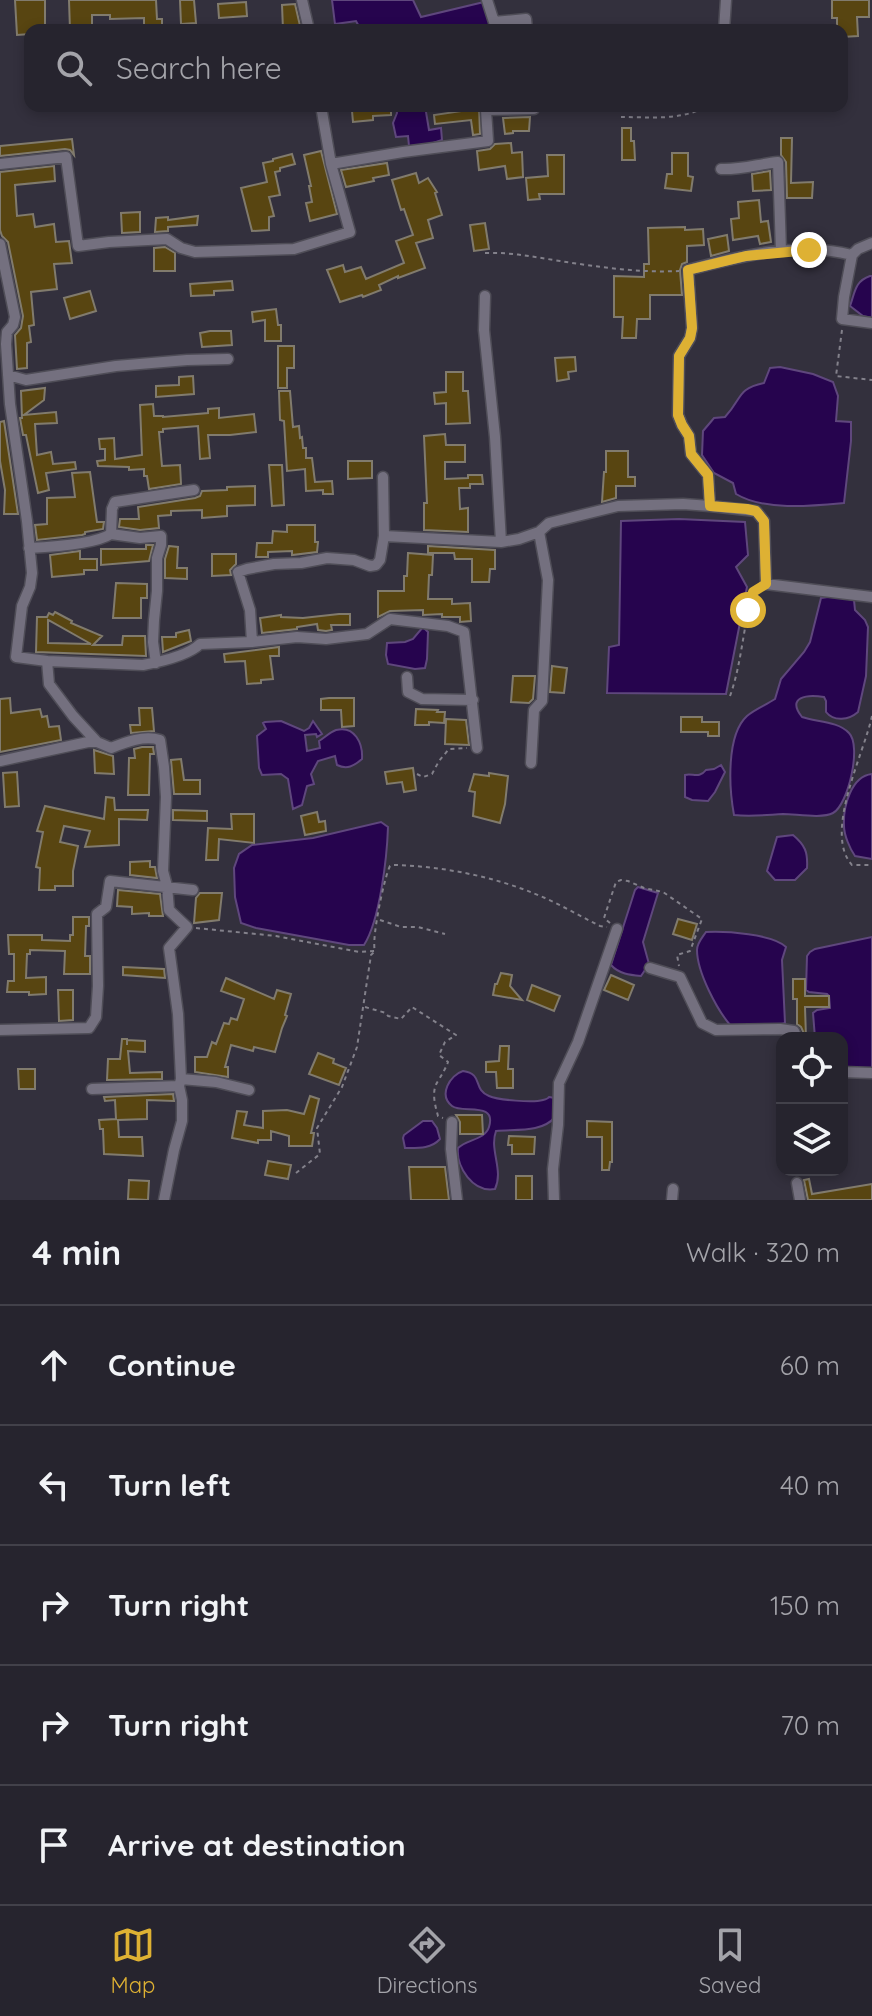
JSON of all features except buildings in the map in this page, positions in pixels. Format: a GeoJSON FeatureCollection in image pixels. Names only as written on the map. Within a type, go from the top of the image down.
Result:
{"type":"FeatureCollection","features":[{"type":"Feature","properties":{"kind":"street"},"geometry":{"type":"LineString","coordinates":[[302,0],[308,24]]}},
{"type":"Feature","properties":{"kind":"street"},"geometry":{"type":"LineString","coordinates":[[487,0],[494,22],[526,19],[526,24]]}},
{"type":"Feature","properties":{"kind":"street"},"geometry":{"type":"LineString","coordinates":[[724,24],[726,0]]}},
{"type":"Feature","properties":{"kind":"street"},"geometry":{"type":"LineString","coordinates":[[0,164],[66,157],[78,246],[167,239],[195,252],[294,249],[350,232],[331,164],[322,112]]}},
{"type":"Feature","properties":{"kind":"street"},"geometry":{"type":"LineString","coordinates":[[331,164],[488,141],[486,112]]}},
{"type":"Feature","properties":{"kind":"street"},"geometry":{"type":"LineString","coordinates":[[721,169],[778,162],[781,251]]}},
{"type":"Feature","properties":{"kind":"street"},"geometry":{"type":"LineString","coordinates":[[872,243],[852,255],[842,319],[872,323]]}},
{"type":"Feature","properties":{"kind":"street"},"geometry":{"type":"LineString","coordinates":[[0,244],[15,317],[7,332],[5,398],[32,573],[22,606],[16,657],[143,665],[194,650],[200,644],[297,637],[326,639],[367,634],[390,619],[448,626],[464,632],[477,748]]}},
{"type":"Feature","properties":{"kind":"street"},"geometry":{"type":"LineString","coordinates":[[710,506],[708,475],[691,454],[689,436],[678,415],[679,356],[692,328],[688,270],[781,251],[824,250],[852,255]]}},
{"type":"Feature","properties":{"kind":"street"},"geometry":{"type":"LineString","coordinates":[[485,296],[484,330],[495,437],[501,542]]}},
{"type":"Feature","properties":{"kind":"street"},"geometry":{"type":"LineString","coordinates":[[8,375],[26,380],[116,366],[228,359]]}},
{"type":"Feature","properties":{"kind":"street"},"geometry":{"type":"LineString","coordinates":[[252,642],[250,610],[238,572],[327,558],[376,565],[380,560],[384,536],[383,477]]}},
{"type":"Feature","properties":{"kind":"street"},"geometry":{"type":"LineString","coordinates":[[111,534],[115,502],[194,490]]}},
{"type":"Feature","properties":{"kind":"street"},"geometry":{"type":"LineString","coordinates":[[384,536],[501,542],[539,532],[549,523],[618,506],[683,504],[747,509],[756,511],[764,521],[766,584],[872,597]]}},
{"type":"Feature","properties":{"kind":"street"},"geometry":{"type":"LineString","coordinates":[[531,763],[534,710],[542,701],[548,580],[539,532]]}},
{"type":"Feature","properties":{"kind":"street"},"geometry":{"type":"LineString","coordinates":[[29,548],[59,546],[111,534],[140,538],[161,536],[153,642],[156,663]]}},
{"type":"Feature","properties":{"kind":"street"},"geometry":{"type":"LineString","coordinates":[[47,661],[49,684],[97,742]]}},
{"type":"Feature","properties":{"kind":"street"},"geometry":{"type":"LineString","coordinates":[[407,677],[408,692],[422,699],[473,700]]}},
{"type":"Feature","properties":{"kind":"street"},"geometry":{"type":"LineString","coordinates":[[0,761],[88,742],[111,748],[155,737],[160,740],[166,797],[163,871],[169,910],[187,927],[169,948],[178,1014],[182,1121],[164,1200]]}},
{"type":"Feature","properties":{"kind":"street"},"geometry":{"type":"LineString","coordinates":[[0,1030],[89,1028],[96,1017],[97,914],[106,907],[110,881],[193,890]]}},
{"type":"Feature","properties":{"kind":"street"},"geometry":{"type":"LineString","coordinates":[[554,1200],[559,1083],[578,1042],[617,929]]}},
{"type":"Feature","properties":{"kind":"street"},"geometry":{"type":"LineString","coordinates":[[650,968],[680,977],[702,1023],[716,1030],[780,1029],[794,1032]]}},
{"type":"Feature","properties":{"kind":"street"},"geometry":{"type":"LineString","coordinates":[[848,1072],[872,1073]]}},
{"type":"Feature","properties":{"kind":"street"},"geometry":{"type":"LineString","coordinates":[[92,1089],[224,1083],[249,1090]]}},
{"type":"Feature","properties":{"kind":"street"},"geometry":{"type":"LineString","coordinates":[[452,1122],[451,1149],[457,1200]]}},
{"type":"Feature","properties":{"kind":"street"},"geometry":{"type":"LineString","coordinates":[[797,1183],[800,1200]]}},
{"type":"Feature","properties":{"kind":"path"},"geometry":{"type":"LineString","coordinates":[[621,117],[675,116],[692,112]]}},
{"type":"Feature","properties":{"kind":"path"},"geometry":{"type":"LineString","coordinates":[[485,253],[526,254],[640,270],[688,270]]}},
{"type":"Feature","properties":{"kind":"path"},"geometry":{"type":"LineString","coordinates":[[842,319],[836,376],[872,380]]}},
{"type":"Feature","properties":{"kind":"path"},"geometry":{"type":"LineString","coordinates":[[730,696],[753,592],[766,584]]}},
{"type":"Feature","properties":{"kind":"path"},"geometry":{"type":"LineString","coordinates":[[872,716],[844,801],[841,830],[845,858],[852,865],[872,865]]}},
{"type":"Feature","properties":{"kind":"path"},"geometry":{"type":"LineString","coordinates":[[417,774],[423,777],[432,774],[449,749],[477,748]]}},
{"type":"Feature","properties":{"kind":"path"},"geometry":{"type":"LineString","coordinates":[[375,951],[372,942],[387,872],[394,865],[498,881],[534,893],[600,926],[617,929]]}},
{"type":"Feature","properties":{"kind":"path"},"geometry":{"type":"LineString","coordinates":[[617,929],[604,918],[616,882],[621,880],[663,892],[702,919],[690,951],[677,955],[680,977]]}},
{"type":"Feature","properties":{"kind":"path"},"geometry":{"type":"LineString","coordinates":[[377,924],[379,920],[445,934]]}},
{"type":"Feature","properties":{"kind":"path"},"geometry":{"type":"LineString","coordinates":[[187,927],[276,936],[359,952],[375,951]]}},
{"type":"Feature","properties":{"kind":"path"},"geometry":{"type":"LineString","coordinates":[[296,1173],[320,1154],[317,1128],[342,1087],[357,1047],[371,955],[375,951]]}},
{"type":"Feature","properties":{"kind":"path"},"geometry":{"type":"LineString","coordinates":[[364,1006],[401,1019],[412,1007],[456,1035],[445,1042],[439,1055],[448,1062],[434,1089],[438,1116],[452,1122]]}},
{"type":"Feature","properties":{"kind":"shaded area"},"geometry":{"type":"Polygon","coordinates":[[[332,0],[413,0],[421,17],[484,2],[490,24],[358,24],[356,21],[335,24],[332,0]]]}},
{"type":"Feature","properties":{"kind":"shaded area"},"geometry":{"type":"Polygon","coordinates":[[[426,112],[429,130],[441,128],[442,140],[409,146],[408,136],[396,137],[393,123],[397,113],[426,112]]]}},
{"type":"Feature","properties":{"kind":"shaded area"},"geometry":{"type":"Polygon","coordinates":[[[872,276],[872,318],[863,316],[850,306],[858,284],[872,276]]]}},
{"type":"Feature","properties":{"kind":"shaded area"},"geometry":{"type":"Polygon","coordinates":[[[780,367],[833,382],[838,396],[836,421],[851,422],[844,503],[788,506],[747,499],[736,494],[733,483],[714,473],[702,455],[703,431],[714,418],[725,417],[744,391],[764,383],[770,368],[780,367]]]}},
{"type":"Feature","properties":{"kind":"shaded area"},"geometry":{"type":"Polygon","coordinates":[[[679,519],[745,522],[748,555],[736,567],[747,587],[726,694],[607,693],[609,647],[619,645],[621,521],[679,519]]]}},
{"type":"Feature","properties":{"kind":"shaded area"},"geometry":{"type":"Polygon","coordinates":[[[835,596],[854,600],[855,610],[868,627],[866,676],[858,712],[837,719],[826,712],[824,697],[818,696],[801,698],[796,705],[802,717],[839,726],[853,740],[854,762],[844,799],[833,813],[822,816],[734,815],[731,762],[740,725],[747,716],[775,699],[781,679],[810,642],[821,598],[835,596]]]}},
{"type":"Feature","properties":{"kind":"shaded area"},"geometry":{"type":"Polygon","coordinates":[[[423,627],[428,632],[425,668],[388,664],[387,643],[413,639],[423,627]]]}},
{"type":"Feature","properties":{"kind":"shaded area"},"geometry":{"type":"Polygon","coordinates":[[[281,721],[304,731],[313,721],[322,734],[317,737],[316,734],[305,735],[307,751],[320,748],[319,741],[334,731],[348,730],[359,742],[362,759],[347,767],[337,765],[335,756],[318,761],[311,774],[314,784],[307,786],[302,805],[293,809],[288,779],[281,774],[262,775],[259,768],[257,736],[266,729],[263,723],[281,721]]]}},
{"type":"Feature","properties":{"kind":"shaded area"},"geometry":{"type":"Polygon","coordinates":[[[721,765],[725,772],[708,801],[685,797],[685,775],[698,775],[721,765]]]}},
{"type":"Feature","properties":{"kind":"shaded area"},"geometry":{"type":"Polygon","coordinates":[[[872,774],[872,859],[855,856],[844,826],[847,802],[854,786],[872,774]]]}},
{"type":"Feature","properties":{"kind":"shaded area"},"geometry":{"type":"Polygon","coordinates":[[[381,822],[388,827],[384,871],[374,920],[364,945],[349,945],[241,923],[235,897],[234,868],[239,854],[252,845],[313,838],[381,822]]]}},
{"type":"Feature","properties":{"kind":"shaded area"},"geometry":{"type":"Polygon","coordinates":[[[793,835],[805,849],[807,868],[795,880],[775,880],[767,871],[777,837],[793,835]]]}},
{"type":"Feature","properties":{"kind":"shaded area"},"geometry":{"type":"Polygon","coordinates":[[[638,887],[658,893],[643,942],[649,964],[641,976],[621,972],[611,965],[638,887]]]}},
{"type":"Feature","properties":{"kind":"shaded area"},"geometry":{"type":"Polygon","coordinates":[[[706,932],[760,936],[786,947],[782,960],[785,1023],[731,1026],[714,1001],[700,969],[697,947],[706,932]]]}},
{"type":"Feature","properties":{"kind":"shaded area"},"geometry":{"type":"Polygon","coordinates":[[[872,937],[872,1070],[848,1071],[848,1032],[815,1032],[813,1013],[830,1008],[827,994],[806,990],[807,956],[815,949],[872,937]]]}},
{"type":"Feature","properties":{"kind":"shaded area"},"geometry":{"type":"Polygon","coordinates":[[[463,1071],[474,1075],[481,1090],[493,1097],[532,1101],[555,1098],[555,1117],[543,1126],[496,1131],[494,1145],[498,1175],[495,1189],[473,1183],[460,1163],[458,1148],[484,1134],[490,1119],[483,1111],[457,1108],[448,1102],[447,1086],[463,1071]]]}},
{"type":"Feature","properties":{"kind":"shaded area"},"geometry":{"type":"Polygon","coordinates":[[[423,1121],[432,1121],[440,1139],[428,1146],[405,1148],[404,1135],[423,1121]]]}},
{"type":"Feature","properties":{"kind":"route"},"geometry":{"type":"LineString","coordinates":[[748,610],[753,592],[766,584],[764,521],[756,511],[710,506],[708,475],[691,454],[689,436],[678,415],[679,356],[692,328],[688,270],[746,256],[809,250]]}}]}
